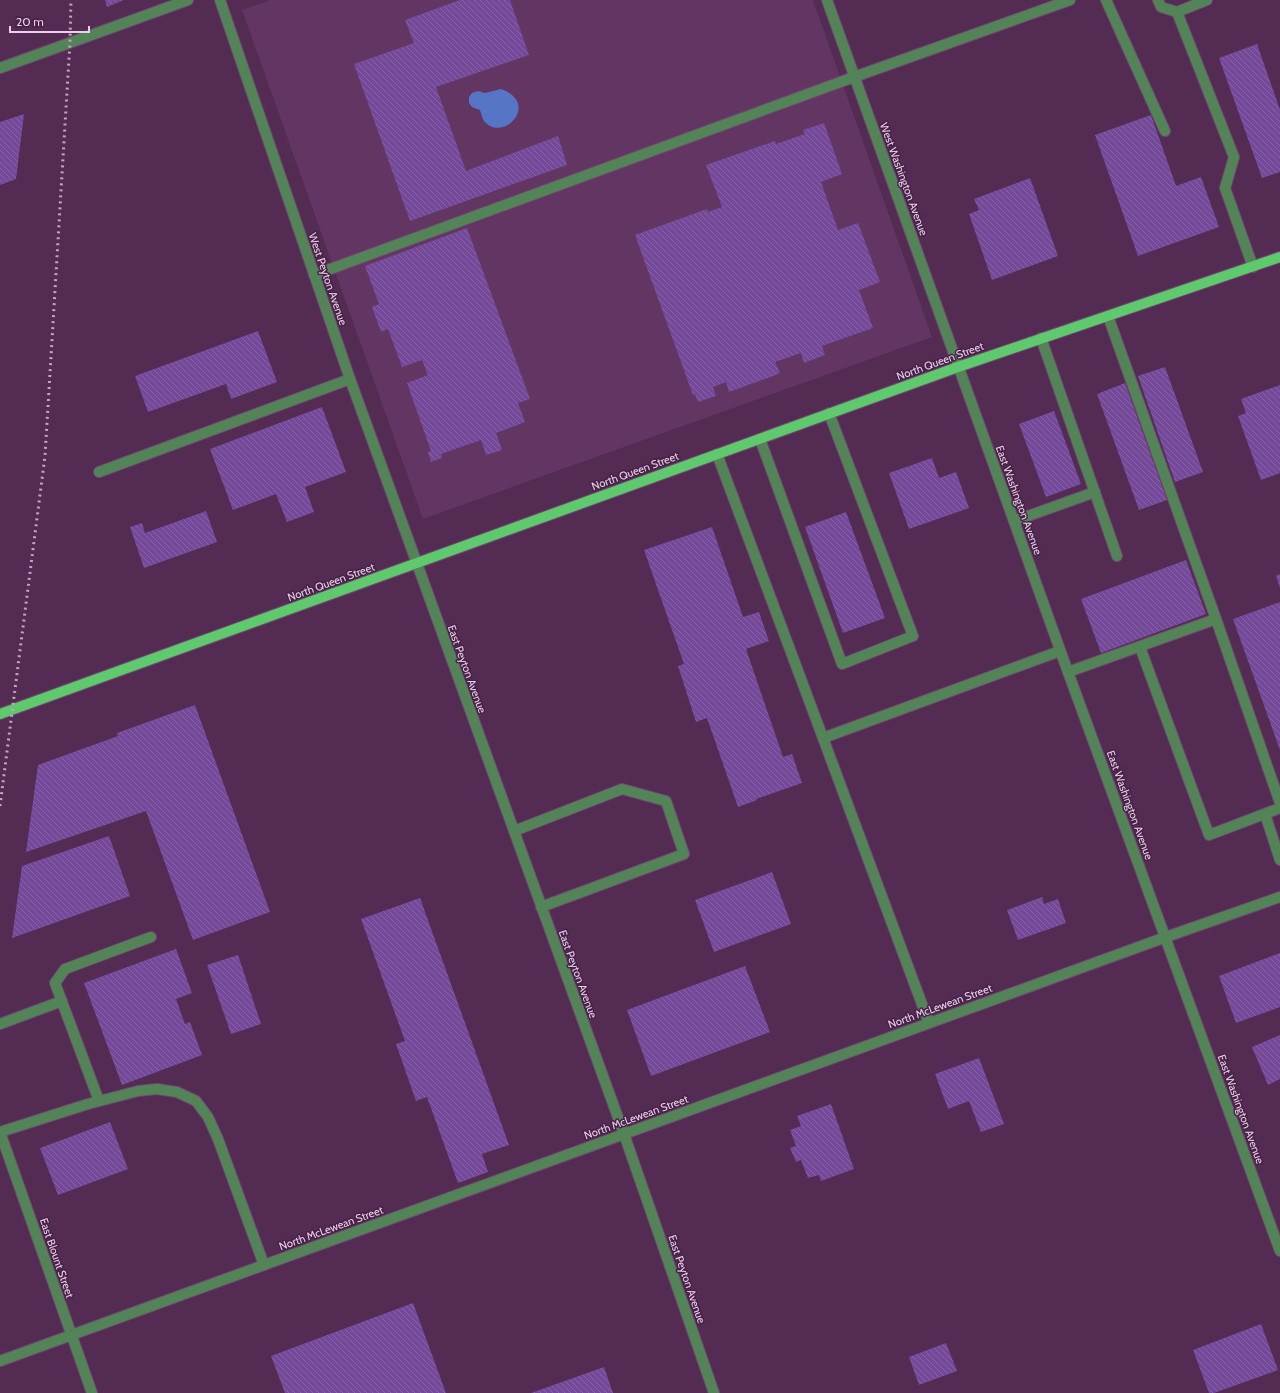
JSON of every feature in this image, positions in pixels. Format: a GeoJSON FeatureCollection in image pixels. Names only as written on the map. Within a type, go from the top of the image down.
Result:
{"type":"FeatureCollection","features":[{"type":"Feature","properties":{"kind":"main road","name":"North Queen Street"},"geometry":{"type":"LineString","coordinates":[[0,714],[958,366],[1280,257]]}},
{"type":"Feature","properties":{"kind":"street"},"geometry":{"type":"LineString","coordinates":[[0,68],[188,0]]}},
{"type":"Feature","properties":{"kind":"street","name":"West Peyton Avenue"},"geometry":{"type":"LineString","coordinates":[[220,0],[314,276],[416,564]]}},
{"type":"Feature","properties":{"kind":"street","name":"West Washington Avenue"},"geometry":{"type":"LineString","coordinates":[[827,0],[958,366]]}},
{"type":"Feature","properties":{"kind":"street"},"geometry":{"type":"LineString","coordinates":[[314,276],[854,77],[1070,0]]}},
{"type":"Feature","properties":{"kind":"street"},"geometry":{"type":"LineString","coordinates":[[1106,0],[1165,131]]}},
{"type":"Feature","properties":{"kind":"street"},"geometry":{"type":"LineString","coordinates":[[1158,0],[1160,7],[1177,12],[1207,0]]}},
{"type":"Feature","properties":{"kind":"street"},"geometry":{"type":"LineString","coordinates":[[1177,12],[1234,156],[1225,188],[1253,267]]}},
{"type":"Feature","properties":{"kind":"street"},"geometry":{"type":"LineString","coordinates":[[1108,316],[1280,802]]}},
{"type":"Feature","properties":{"kind":"street"},"geometry":{"type":"LineString","coordinates":[[1041,338],[1117,556]]}},
{"type":"Feature","properties":{"kind":"street","name":"East Washington Avenue"},"geometry":{"type":"LineString","coordinates":[[958,366],[1060,651],[1166,936],[1280,1251]]}},
{"type":"Feature","properties":{"kind":"street"},"geometry":{"type":"LineString","coordinates":[[99,472],[350,379]]}},
{"type":"Feature","properties":{"kind":"street"},"geometry":{"type":"LineString","coordinates":[[760,438],[842,664],[913,636],[829,414]]}},
{"type":"Feature","properties":{"kind":"street"},"geometry":{"type":"LineString","coordinates":[[717,454],[929,1023]]}},
{"type":"Feature","properties":{"kind":"street"},"geometry":{"type":"LineString","coordinates":[[1014,522],[1095,492]]}},
{"type":"Feature","properties":{"kind":"street","name":"East Peyton Avenue"},"geometry":{"type":"LineString","coordinates":[[416,564],[624,1134],[714,1393]]}},
{"type":"Feature","properties":{"kind":"street"},"geometry":{"type":"LineString","coordinates":[[1068,672],[1216,619]]}},
{"type":"Feature","properties":{"kind":"street"},"geometry":{"type":"LineString","coordinates":[[1140,646],[1208,835],[1280,808]]}},
{"type":"Feature","properties":{"kind":"street"},"geometry":{"type":"LineString","coordinates":[[823,738],[1060,651]]}},
{"type":"Feature","properties":{"kind":"street"},"geometry":{"type":"LineString","coordinates":[[514,831],[622,789],[666,801],[684,854],[541,907]]}},
{"type":"Feature","properties":{"kind":"street"},"geometry":{"type":"LineString","coordinates":[[1265,814],[1280,860]]}},
{"type":"Feature","properties":{"kind":"street","name":"North McLewean Street"},"geometry":{"type":"LineString","coordinates":[[0,1360],[1166,936],[1280,896]]}},
{"type":"Feature","properties":{"kind":"street"},"geometry":{"type":"LineString","coordinates":[[99,1101],[55,983],[65,968],[151,937]]}},
{"type":"Feature","properties":{"kind":"street"},"geometry":{"type":"LineString","coordinates":[[0,1024],[62,1001]]}},
{"type":"Feature","properties":{"kind":"street"},"geometry":{"type":"LineString","coordinates":[[0,1132],[99,1101],[138,1091],[158,1089],[176,1092],[196,1101],[208,1118],[218,1139],[264,1265]]}},
{"type":"Feature","properties":{"kind":"street","name":"East Blount Street"},"geometry":{"type":"LineString","coordinates":[[0,1132],[92,1393]]}},
{"type":"Feature","properties":{"kind":"shaded area"},"geometry":{"type":"Polygon","coordinates":[[[270,0],[813,0],[932,337],[423,519],[242,10],[270,0]]]}},
{"type":"Feature","properties":{"kind":"water"},"geometry":{"type":"Polygon","coordinates":[[[501,89],[513,95],[518,103],[518,111],[515,119],[508,125],[500,128],[492,127],[484,121],[480,110],[472,107],[469,103],[469,97],[472,93],[478,91],[485,93],[501,89]]]}},
{"type":"Feature","properties":{"kind":"building"},"geometry":{"type":"Polygon","coordinates":[[[105,0],[124,0],[107,7],[105,0]]]}},
{"type":"Feature","properties":{"kind":"building"},"geometry":{"type":"Polygon","coordinates":[[[460,0],[510,0],[529,55],[436,87],[466,171],[558,136],[567,165],[410,221],[354,64],[414,43],[405,20],[460,0]]]}},
{"type":"Feature","properties":{"kind":"building"},"geometry":{"type":"Polygon","coordinates":[[[1257,44],[1280,110],[1280,172],[1262,178],[1219,58],[1257,44]]]}},
{"type":"Feature","properties":{"kind":"building"},"geometry":{"type":"Polygon","coordinates":[[[24,114],[16,179],[0,185],[0,122],[24,114]]]}},
{"type":"Feature","properties":{"kind":"building"},"geometry":{"type":"Polygon","coordinates":[[[1151,115],[1176,186],[1201,177],[1219,227],[1138,256],[1095,135],[1151,115]]]}},
{"type":"Feature","properties":{"kind":"building"},"geometry":{"type":"Polygon","coordinates":[[[824,123],[842,174],[821,182],[838,230],[858,223],[880,282],[859,290],[873,328],[822,346],[825,355],[804,363],[801,353],[775,362],[780,373],[773,376],[729,392],[726,382],[713,387],[716,396],[698,402],[695,394],[693,395],[635,235],[707,209],[708,212],[722,207],[706,165],[775,141],[776,144],[805,134],[803,130],[824,123]]]}},
{"type":"Feature","properties":{"kind":"building"},"geometry":{"type":"Polygon","coordinates":[[[1030,178],[1058,256],[992,280],[969,214],[979,210],[974,199],[1030,178]]]}},
{"type":"Feature","properties":{"kind":"building"},"geometry":{"type":"Polygon","coordinates":[[[467,228],[530,399],[518,403],[525,422],[496,433],[502,450],[486,455],[481,440],[441,454],[442,458],[431,462],[428,452],[431,451],[407,383],[428,375],[422,360],[402,367],[388,329],[381,332],[372,307],[379,304],[365,266],[467,228]]]}},
{"type":"Feature","properties":{"kind":"building"},"geometry":{"type":"Polygon","coordinates":[[[258,331],[277,382],[231,399],[226,384],[148,412],[135,376],[258,331]]]}},
{"type":"Feature","properties":{"kind":"building"},"geometry":{"type":"Polygon","coordinates":[[[1165,367],[1203,472],[1175,482],[1138,376],[1165,367]]]}},
{"type":"Feature","properties":{"kind":"building"},"geometry":{"type":"Polygon","coordinates":[[[1125,383],[1167,500],[1139,510],[1097,394],[1125,383]]]}},
{"type":"Feature","properties":{"kind":"building"},"geometry":{"type":"Polygon","coordinates":[[[1280,385],[1280,473],[1261,480],[1238,416],[1246,413],[1241,399],[1280,385]]]}},
{"type":"Feature","properties":{"kind":"building"},"geometry":{"type":"Polygon","coordinates":[[[322,407],[346,472],[305,487],[314,512],[287,522],[276,494],[233,510],[210,449],[322,407]]]}},
{"type":"Feature","properties":{"kind":"building"},"geometry":{"type":"Polygon","coordinates":[[[1054,411],[1081,484],[1046,497],[1019,424],[1054,411]]]}},
{"type":"Feature","properties":{"kind":"building"},"geometry":{"type":"Polygon","coordinates":[[[932,458],[939,478],[956,472],[969,508],[909,529],[889,473],[932,458]]]}},
{"type":"Feature","properties":{"kind":"building"},"geometry":{"type":"Polygon","coordinates":[[[206,511],[217,542],[144,568],[130,527],[142,523],[145,533],[206,511]]]}},
{"type":"Feature","properties":{"kind":"building"},"geometry":{"type":"Polygon","coordinates":[[[846,512],[885,618],[843,633],[805,527],[846,512]]]}},
{"type":"Feature","properties":{"kind":"building"},"geometry":{"type":"Polygon","coordinates":[[[712,527],[743,617],[759,612],[769,641],[746,649],[783,757],[792,754],[802,783],[738,807],[707,718],[696,722],[678,666],[684,664],[644,550],[712,527]]]}},
{"type":"Feature","properties":{"kind":"building"},"geometry":{"type":"Polygon","coordinates":[[[1186,560],[1206,614],[1101,653],[1081,599],[1186,560]]]}},
{"type":"Feature","properties":{"kind":"building"},"geometry":{"type":"Polygon","coordinates":[[[1280,574],[1280,588],[1276,576],[1280,574]]]}},
{"type":"Feature","properties":{"kind":"building"},"geometry":{"type":"Polygon","coordinates":[[[1280,602],[1280,750],[1233,619],[1280,602]]]}},
{"type":"Feature","properties":{"kind":"building"},"geometry":{"type":"Polygon","coordinates":[[[195,705],[270,912],[193,940],[146,811],[26,852],[38,765],[118,736],[117,733],[195,705]]]}},
{"type":"Feature","properties":{"kind":"building"},"geometry":{"type":"Polygon","coordinates":[[[109,836],[130,896],[12,938],[22,866],[109,836]]]}},
{"type":"Feature","properties":{"kind":"building"},"geometry":{"type":"Polygon","coordinates":[[[772,872],[791,924],[714,952],[695,900],[772,872]]]}},
{"type":"Feature","properties":{"kind":"building"},"geometry":{"type":"Polygon","coordinates":[[[1042,897],[1044,904],[1058,899],[1066,923],[1018,940],[1007,910],[1042,897]]]}},
{"type":"Feature","properties":{"kind":"building"},"geometry":{"type":"Polygon","coordinates":[[[420,898],[509,1145],[482,1154],[488,1172],[458,1183],[427,1097],[416,1101],[396,1044],[405,1041],[361,919],[420,898]]]}},
{"type":"Feature","properties":{"kind":"building"},"geometry":{"type":"Polygon","coordinates":[[[176,949],[192,993],[176,999],[185,1024],[190,1022],[202,1055],[122,1085],[84,983],[176,949]]]}},
{"type":"Feature","properties":{"kind":"building"},"geometry":{"type":"Polygon","coordinates":[[[1280,953],[1280,1007],[1236,1023],[1219,976],[1280,953]]]}},
{"type":"Feature","properties":{"kind":"building"},"geometry":{"type":"Polygon","coordinates":[[[238,955],[261,1024],[231,1034],[207,965],[238,955]]]}},
{"type":"Feature","properties":{"kind":"building"},"geometry":{"type":"Polygon","coordinates":[[[745,966],[770,1032],[651,1076],[627,1010],[745,966]]]}},
{"type":"Feature","properties":{"kind":"building"},"geometry":{"type":"Polygon","coordinates":[[[1280,1035],[1280,1079],[1268,1085],[1252,1047],[1280,1035]]]}},
{"type":"Feature","properties":{"kind":"building"},"geometry":{"type":"Polygon","coordinates":[[[979,1058],[1004,1124],[981,1132],[969,1101],[948,1109],[935,1074],[979,1058]]]}},
{"type":"Feature","properties":{"kind":"building"},"geometry":{"type":"Polygon","coordinates":[[[831,1104],[854,1169],[821,1181],[819,1175],[808,1178],[801,1160],[796,1162],[790,1148],[796,1146],[790,1130],[801,1126],[797,1116],[831,1104]]]}},
{"type":"Feature","properties":{"kind":"building"},"geometry":{"type":"Polygon","coordinates":[[[110,1122],[128,1169],[58,1195],[40,1148],[110,1122]]]}},
{"type":"Feature","properties":{"kind":"building"},"geometry":{"type":"Polygon","coordinates":[[[413,1303],[446,1393],[285,1393],[271,1356],[413,1303]]]}},
{"type":"Feature","properties":{"kind":"building"},"geometry":{"type":"Polygon","coordinates":[[[1261,1324],[1278,1370],[1214,1393],[1209,1393],[1193,1350],[1261,1324]]]}},
{"type":"Feature","properties":{"kind":"building"},"geometry":{"type":"Polygon","coordinates":[[[946,1343],[957,1371],[919,1385],[909,1357],[946,1343]]]}},
{"type":"Feature","properties":{"kind":"building"},"geometry":{"type":"Polygon","coordinates":[[[604,1367],[613,1393],[531,1393],[604,1367]]]}},
{"type":"Feature","properties":{"kind":"railway"},"geometry":{"type":"LineString","coordinates":[[0,806],[45,456],[70,42],[71,0]]}}]}
